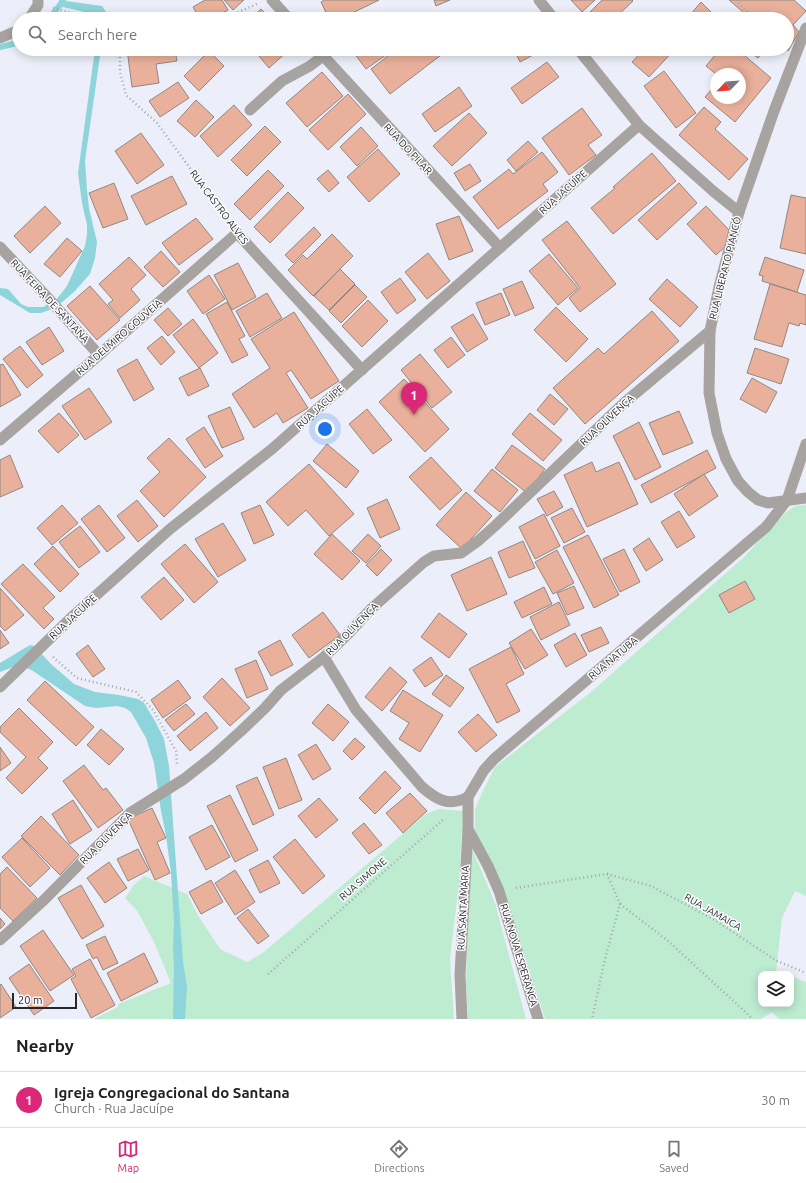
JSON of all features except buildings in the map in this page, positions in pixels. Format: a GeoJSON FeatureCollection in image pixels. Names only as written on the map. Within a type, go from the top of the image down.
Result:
{"type":"FeatureCollection","features":[{"type":"Feature","properties":{"kind":"street"},"geometry":{"type":"LineString","coordinates":[[539,0],[548,12]]}},
{"type":"Feature","properties":{"kind":"street"},"geometry":{"type":"LineString","coordinates":[[266,1],[280,12]]}},
{"type":"Feature","properties":{"kind":"street"},"geometry":{"type":"LineString","coordinates":[[33,12],[38,2]]}},
{"type":"Feature","properties":{"kind":"street","name":"RUA LIBERATO PIANCÓ"},"geometry":{"type":"LineString","coordinates":[[806,28],[774,111],[739,212],[719,287],[710,331],[709,393],[717,433],[726,459],[738,481],[748,492],[758,500],[768,503],[806,498]]}},
{"type":"Feature","properties":{"kind":"street"},"geometry":{"type":"LineString","coordinates":[[0,38],[12,33]]}},
{"type":"Feature","properties":{"kind":"street"},"geometry":{"type":"LineString","coordinates":[[250,110],[282,81],[310,66],[317,56]]}},
{"type":"Feature","properties":{"kind":"street","name":"RUA DO PILAR"},"geometry":{"type":"LineString","coordinates":[[324,56],[500,248]]}},
{"type":"Feature","properties":{"kind":"street"},"geometry":{"type":"LineString","coordinates":[[584,56],[639,125],[713,191],[739,212]]}},
{"type":"Feature","properties":{"kind":"street","name":"RUA JACUÍPE"},"geometry":{"type":"LineString","coordinates":[[0,686],[73,616],[170,529],[272,449],[639,125]]}},
{"type":"Feature","properties":{"kind":"street","name":"RUA DELMIRO GOUVEIA"},"geometry":{"type":"LineString","coordinates":[[0,440],[100,355],[237,233]]}},
{"type":"Feature","properties":{"kind":"street","name":"RUA CASTRO ALVES"},"geometry":{"type":"LineString","coordinates":[[237,233],[362,370]]}},
{"type":"Feature","properties":{"kind":"street","name":"RUA FEIRA DE SANTANA"},"geometry":{"type":"LineString","coordinates":[[0,247],[100,355]]}},
{"type":"Feature","properties":{"kind":"street","name":"RUA OLIVENÇA"},"geometry":{"type":"LineString","coordinates":[[0,940],[44,900],[130,813],[180,782],[207,761],[242,731],[281,690],[324,657],[371,609],[424,562],[434,556],[461,553],[478,541],[496,526],[624,403],[710,331]]}},
{"type":"Feature","properties":{"kind":"street","name":"RUA NATUBA"},"geometry":{"type":"LineString","coordinates":[[468,796],[484,770],[494,759],[766,527],[787,500],[806,444]]}},
{"type":"Feature","properties":{"kind":"street"},"geometry":{"type":"LineString","coordinates":[[324,657],[356,710],[422,787],[433,797],[443,801],[461,801],[468,796]]}},
{"type":"Feature","properties":{"kind":"street","name":"RUA SANTA MARIA"},"geometry":{"type":"LineString","coordinates":[[462,1019],[460,975],[468,828],[468,796]]}},
{"type":"Feature","properties":{"kind":"street","name":"RUA NOVA ESPERANCA"},"geometry":{"type":"LineString","coordinates":[[468,828],[499,890],[538,1019]]}},
{"type":"Feature","properties":{"kind":"path"},"geometry":{"type":"LineString","coordinates":[[240,12],[266,1]]}},
{"type":"Feature","properties":{"kind":"path"},"geometry":{"type":"LineString","coordinates":[[38,2],[72,12]]}},
{"type":"Feature","properties":{"kind":"path"},"geometry":{"type":"LineString","coordinates":[[738,3],[748,12]]}},
{"type":"Feature","properties":{"kind":"path","name":"RUA CASTRO ALVES"},"geometry":{"type":"LineString","coordinates":[[120,56],[120,72],[126,95],[157,123],[237,233]]}},
{"type":"Feature","properties":{"kind":"path"},"geometry":{"type":"LineString","coordinates":[[41,648],[77,678],[136,692],[153,710],[176,752],[180,782]]}},
{"type":"Feature","properties":{"kind":"path","name":"RUA SIMONE"},"geometry":{"type":"LineString","coordinates":[[268,974],[445,818]]}},
{"type":"Feature","properties":{"kind":"path"},"geometry":{"type":"LineString","coordinates":[[607,874],[620,904],[667,940],[753,1019]]}},
{"type":"Feature","properties":{"kind":"path","name":"RUA NOVA ESPERANCA"},"geometry":{"type":"LineString","coordinates":[[499,890],[607,874]]}},
{"type":"Feature","properties":{"kind":"path","name":"RUA JAMAICA"},"geometry":{"type":"LineString","coordinates":[[607,874],[651,886],[713,919],[777,961],[806,974]]}},
{"type":"Feature","properties":{"kind":"path"},"geometry":{"type":"LineString","coordinates":[[592,1019],[605,959],[620,904]]}},
{"type":"Feature","properties":{"kind":"green space"},"geometry":{"type":"Polygon","coordinates":[[[806,505],[806,896],[795,891],[782,918],[776,971],[758,971],[758,1007],[794,1007],[794,977],[806,982],[806,1019],[779,1019],[772,1012],[761,1019],[545,1019],[510,909],[475,830],[475,809],[482,793],[495,767],[591,692],[743,558],[786,512],[796,506],[806,505]]]}},
{"type":"Feature","properties":{"kind":"green space"},"geometry":{"type":"Polygon","coordinates":[[[439,809],[463,811],[459,883],[450,958],[454,1019],[94,1019],[118,1007],[118,1004],[171,983],[154,942],[138,912],[125,898],[133,886],[144,876],[187,894],[199,917],[220,949],[247,962],[264,952],[426,814],[439,809]]]}},
{"type":"Feature","properties":{"kind":"green space"},"geometry":{"type":"Polygon","coordinates":[[[470,844],[495,903],[526,1019],[468,1019],[466,984],[470,844]]]}},
{"type":"Feature","properties":{"kind":"water"},"geometry":{"type":"Polygon","coordinates":[[[59,0],[102,6],[106,12],[84,12],[63,7],[59,4],[59,0]]]}},
{"type":"Feature","properties":{"kind":"water"},"geometry":{"type":"Polygon","coordinates":[[[94,56],[100,56],[85,161],[89,208],[97,242],[95,258],[90,274],[74,292],[55,308],[41,313],[30,313],[0,295],[0,288],[8,289],[21,304],[28,307],[43,307],[56,300],[67,286],[85,246],[87,234],[87,225],[78,173],[94,56]]]}},
{"type":"Feature","properties":{"kind":"water"},"geometry":{"type":"Polygon","coordinates":[[[30,645],[34,646],[51,664],[74,684],[95,692],[138,699],[144,703],[164,739],[169,766],[183,962],[187,987],[185,1019],[173,1019],[174,921],[171,873],[154,763],[146,738],[131,712],[125,708],[117,706],[96,708],[85,706],[33,671],[23,666],[16,666],[0,672],[0,663],[30,645]]]}},
{"type":"Feature","properties":{"kind":"waterway"},"geometry":{"type":"LineString","coordinates":[[54,12],[63,1]]}},
{"type":"Feature","properties":{"kind":"waterway"},"geometry":{"type":"LineString","coordinates":[[0,47],[12,44]]}},
{"type":"Feature","properties":{"kind":"place","name":"Igreja Congregacional do Santana"},"geometry":{"type":"Point","coordinates":[414,415]}}]}
